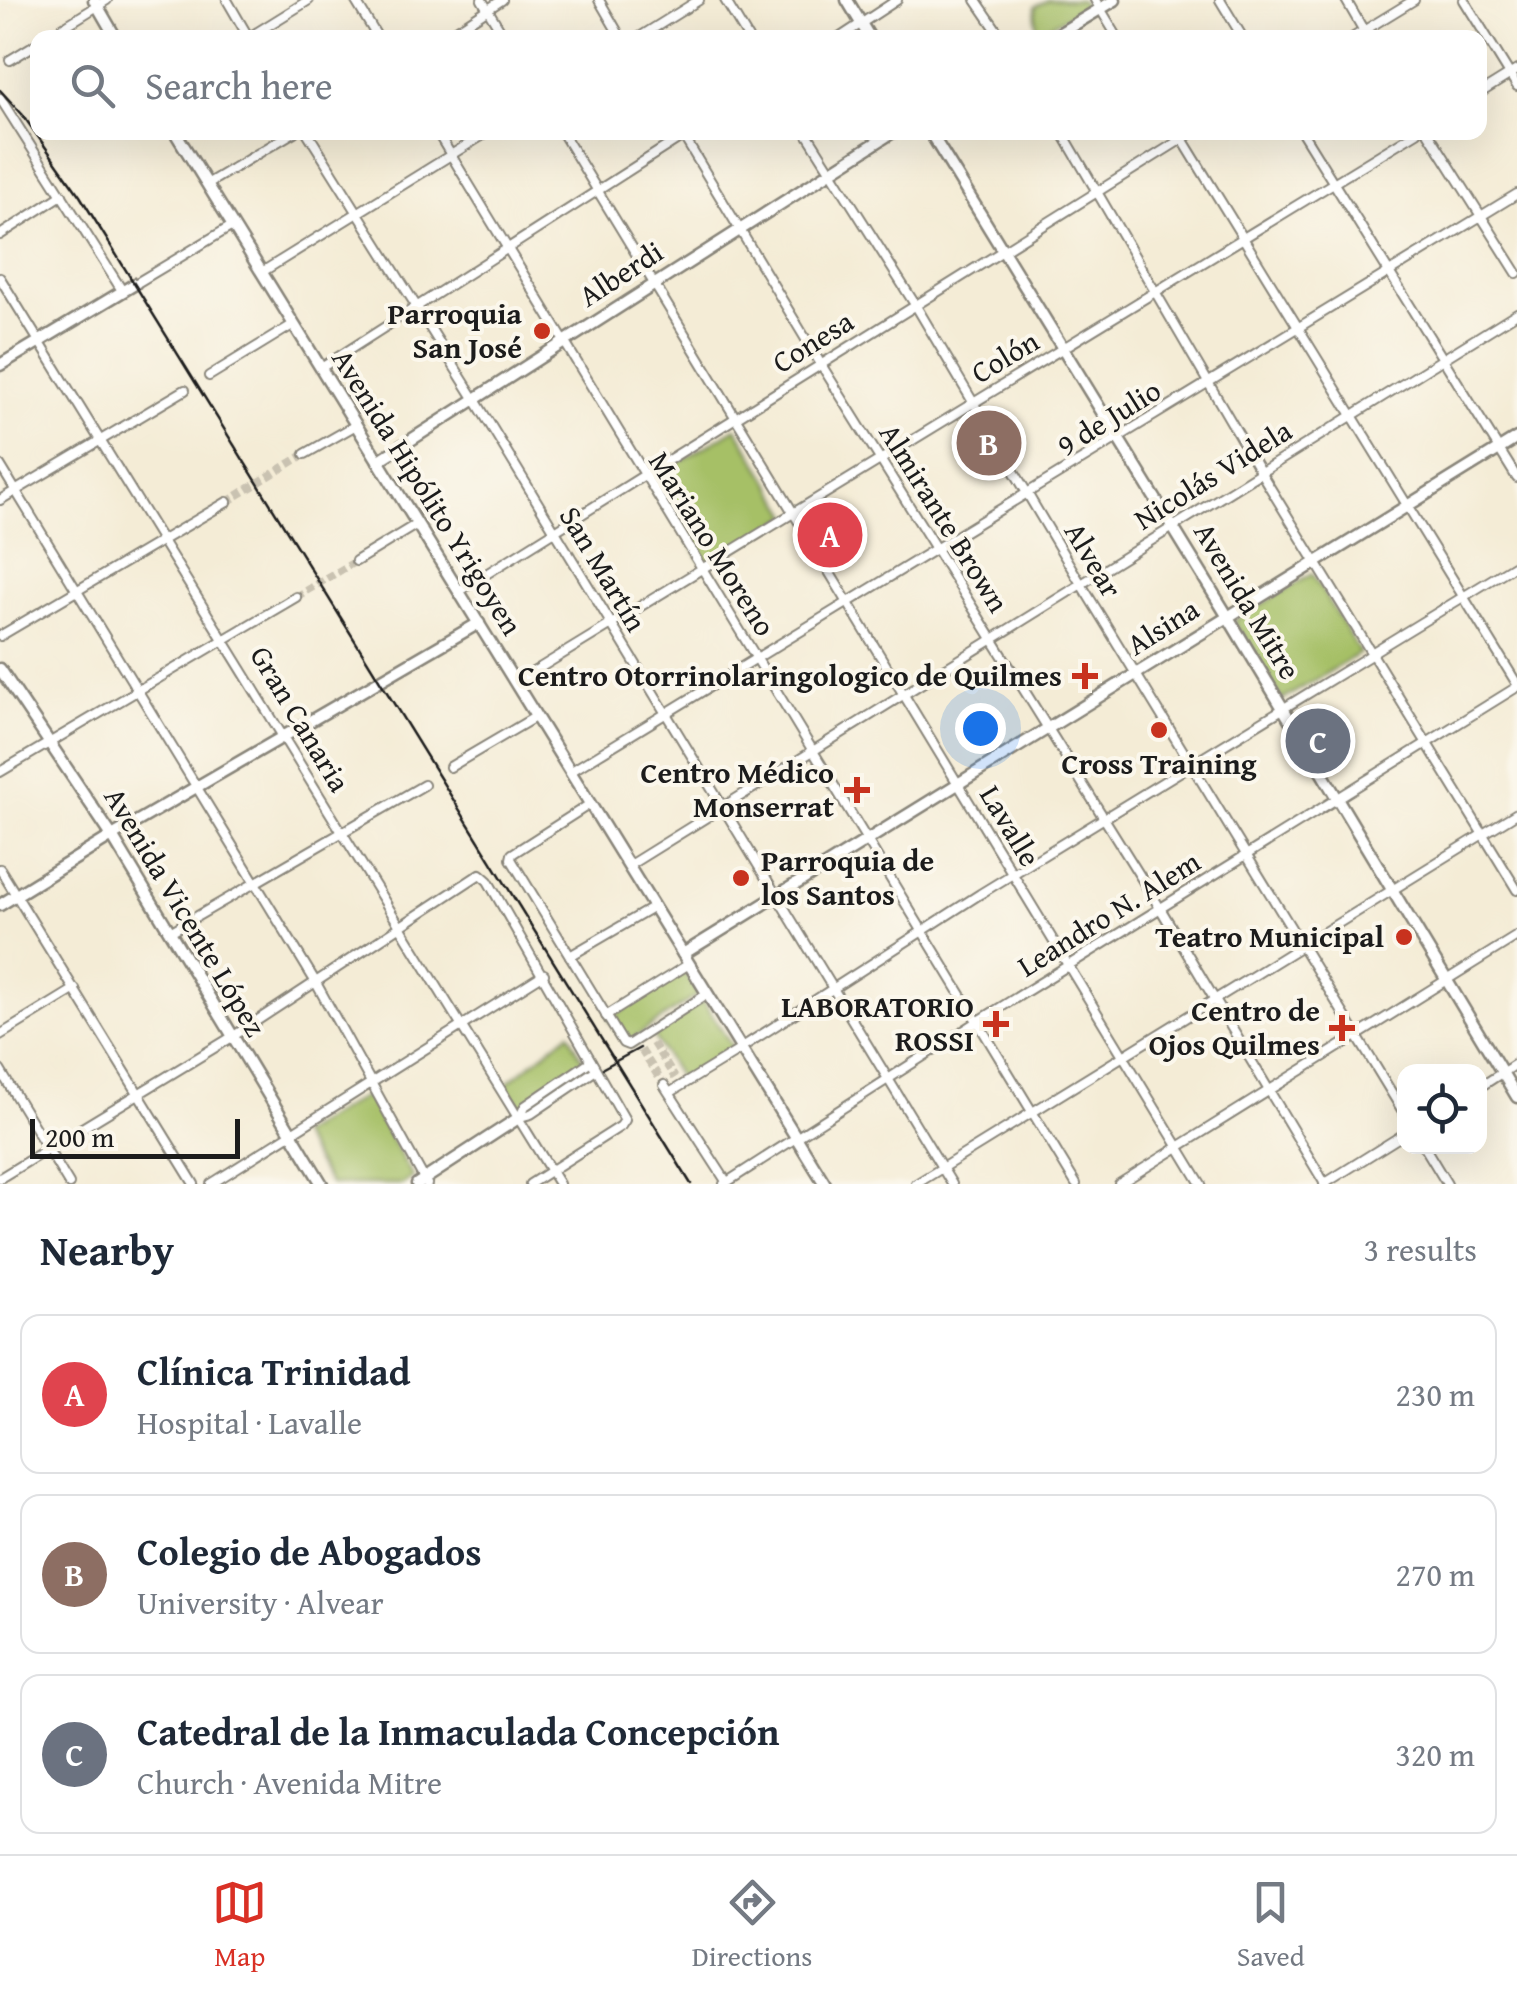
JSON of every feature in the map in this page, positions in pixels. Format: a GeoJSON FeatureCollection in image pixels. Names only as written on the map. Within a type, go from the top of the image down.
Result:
{"type":"FeatureCollection","features":[{"type":"Feature","properties":{"kind":"main road"},"geometry":{"type":"LineString","coordinates":[[847,0],[866,30]]}},
{"type":"Feature","properties":{"kind":"main road"},"geometry":{"type":"LineString","coordinates":[[1063,30],[1098,4],[1114,0]]}},
{"type":"Feature","properties":{"kind":"main road"},"geometry":{"type":"LineString","coordinates":[[99,2],[112,30]]}},
{"type":"Feature","properties":{"kind":"main road","name":"Avenida Hipólito Yrigoyen"},"geometry":{"type":"LineString","coordinates":[[180,140],[826,1184]]}},
{"type":"Feature","properties":{"kind":"main road","name":"Alberdi"},"geometry":{"type":"LineString","coordinates":[[378,461],[880,140]]}},
{"type":"Feature","properties":{"kind":"main road","name":"Avenida Mitre"},"geometry":{"type":"LineString","coordinates":[[935,140],[1517,1097]]}},
{"type":"Feature","properties":{"kind":"main road"},"geometry":{"type":"LineString","coordinates":[[0,365],[137,283]]}},
{"type":"Feature","properties":{"kind":"main road","name":"Alsina"},"geometry":{"type":"LineString","coordinates":[[686,959],[777,896],[1517,438]]}},
{"type":"Feature","properties":{"kind":"main road"},"geometry":{"type":"LineString","coordinates":[[0,905],[479,622]]}},
{"type":"Feature","properties":{"kind":"main road","name":"Avenida Vicente López"},"geometry":{"type":"LineString","coordinates":[[0,669],[112,836],[322,1184]]}},
{"type":"Feature","properties":{"kind":"main road"},"geometry":{"type":"LineString","coordinates":[[423,1182],[520,1117]]}},
{"type":"Feature","properties":{"kind":"street"},"geometry":{"type":"LineString","coordinates":[[227,0],[245,30]]}},
{"type":"Feature","properties":{"kind":"street"},"geometry":{"type":"LineString","coordinates":[[260,30],[309,0]]}},
{"type":"Feature","properties":{"kind":"street"},"geometry":{"type":"LineString","coordinates":[[354,0],[373,30]]}},
{"type":"Feature","properties":{"kind":"street"},"geometry":{"type":"LineString","coordinates":[[482,0],[500,30]]}},
{"type":"Feature","properties":{"kind":"street"},"geometry":{"type":"LineString","coordinates":[[456,30],[502,0]]}},
{"type":"Feature","properties":{"kind":"street"},"geometry":{"type":"LineString","coordinates":[[598,0],[616,30]]}},
{"type":"Feature","properties":{"kind":"street"},"geometry":{"type":"LineString","coordinates":[[651,30],[699,0]]}},
{"type":"Feature","properties":{"kind":"street"},"geometry":{"type":"LineString","coordinates":[[726,0],[743,30]]}},
{"type":"Feature","properties":{"kind":"street"},"geometry":{"type":"LineString","coordinates":[[851,30],[897,0]]}},
{"type":"Feature","properties":{"kind":"street"},"geometry":{"type":"LineString","coordinates":[[976,0],[997,30]]}},
{"type":"Feature","properties":{"kind":"street"},"geometry":{"type":"LineString","coordinates":[[1220,0],[1239,30]]}},
{"type":"Feature","properties":{"kind":"street"},"geometry":{"type":"LineString","coordinates":[[1346,0],[1364,30]]}},
{"type":"Feature","properties":{"kind":"street"},"geometry":{"type":"LineString","coordinates":[[1372,30],[1414,0]]}},
{"type":"Feature","properties":{"kind":"street"},"geometry":{"type":"LineString","coordinates":[[1464,0],[1484,30]]}},
{"type":"Feature","properties":{"kind":"street"},"geometry":{"type":"LineString","coordinates":[[58,30],[99,2]]}},
{"type":"Feature","properties":{"kind":"street"},"geometry":{"type":"LineString","coordinates":[[1098,4],[1113,30]]}},
{"type":"Feature","properties":{"kind":"street"},"geometry":{"type":"LineString","coordinates":[[1487,34],[1513,72],[1517,86]]}},
{"type":"Feature","properties":{"kind":"street"},"geometry":{"type":"LineString","coordinates":[[10,60],[30,48]]}},
{"type":"Feature","properties":{"kind":"street"},"geometry":{"type":"LineString","coordinates":[[1487,89],[1513,72]]}},
{"type":"Feature","properties":{"kind":"street"},"geometry":{"type":"LineString","coordinates":[[2,105],[123,292]]}},
{"type":"Feature","properties":{"kind":"street"},"geometry":{"type":"LineString","coordinates":[[207,184],[281,140]]}},
{"type":"Feature","properties":{"kind":"street","name":"San Martín"},"geometry":{"type":"LineString","coordinates":[[312,140],[474,398],[952,1184]]}},
{"type":"Feature","properties":{"kind":"street","name":"Mariano Moreno"},"geometry":{"type":"LineString","coordinates":[[442,140],[1076,1184]]}},
{"type":"Feature","properties":{"kind":"street"},"geometry":{"type":"LineString","coordinates":[[262,272],[476,140]]}},
{"type":"Feature","properties":{"kind":"street","name":"Lavalle"},"geometry":{"type":"LineString","coordinates":[[567,140],[1201,1184]]}},
{"type":"Feature","properties":{"kind":"street"},"geometry":{"type":"LineString","coordinates":[[320,368],[675,140]]}},
{"type":"Feature","properties":{"kind":"street","name":"Almirante Brown"},"geometry":{"type":"LineString","coordinates":[[688,140],[822,366],[1160,908],[1325,1184]]}},
{"type":"Feature","properties":{"kind":"street","name":"Alvear"},"geometry":{"type":"LineString","coordinates":[[811,140],[916,306],[1397,1102]]}},
{"type":"Feature","properties":{"kind":"street"},"geometry":{"type":"LineString","coordinates":[[1067,140],[1261,473],[1517,890]]}},
{"type":"Feature","properties":{"kind":"street","name":"Conesa"},"geometry":{"type":"LineString","coordinates":[[460,591],[822,366],[1174,140]]}},
{"type":"Feature","properties":{"kind":"street"},"geometry":{"type":"LineString","coordinates":[[1182,140],[1517,686]]}},
{"type":"Feature","properties":{"kind":"street"},"geometry":{"type":"LineString","coordinates":[[1307,140],[1517,478]]}},
{"type":"Feature","properties":{"kind":"street","name":"Colón"},"geometry":{"type":"LineString","coordinates":[[515,683],[1404,140]]}},
{"type":"Feature","properties":{"kind":"street"},"geometry":{"type":"LineString","coordinates":[[1433,140],[1517,273]]}},
{"type":"Feature","properties":{"kind":"street","name":"9 de Julio"},"geometry":{"type":"LineString","coordinates":[[570,772],[1517,194]]}},
{"type":"Feature","properties":{"kind":"street"},"geometry":{"type":"LineString","coordinates":[[0,235],[62,195]]}},
{"type":"Feature","properties":{"kind":"street"},"geometry":{"type":"LineString","coordinates":[[137,283],[232,226]]}},
{"type":"Feature","properties":{"kind":"street","name":"Gran Canaria"},"geometry":{"type":"LineString","coordinates":[[0,278],[559,1184]]}},
{"type":"Feature","properties":{"kind":"street","name":"Nicolás Videla"},"geometry":{"type":"LineString","coordinates":[[628,866],[1517,313]]}},
{"type":"Feature","properties":{"kind":"street"},"geometry":{"type":"LineString","coordinates":[[209,376],[294,324]]}},
{"type":"Feature","properties":{"kind":"street"},"geometry":{"type":"LineString","coordinates":[[0,500],[185,390]]}},
{"type":"Feature","properties":{"kind":"street"},"geometry":{"type":"LineString","coordinates":[[305,454],[356,425]]}},
{"type":"Feature","properties":{"kind":"street"},"geometry":{"type":"LineString","coordinates":[[0,465],[315,981],[423,1182]]}},
{"type":"Feature","properties":{"kind":"street"},"geometry":{"type":"LineString","coordinates":[[0,636],[227,502]]}},
{"type":"Feature","properties":{"kind":"street"},"geometry":{"type":"LineString","coordinates":[[356,562],[417,524]]}},
{"type":"Feature","properties":{"kind":"street"},"geometry":{"type":"LineString","coordinates":[[671,1092],[1012,874],[1517,564]]}},
{"type":"Feature","properties":{"kind":"street"},"geometry":{"type":"LineString","coordinates":[[0,772],[296,597]]}},
{"type":"Feature","properties":{"kind":"street","name":"Leandro N. Alem"},"geometry":{"type":"LineString","coordinates":[[725,1182],[1517,686]]}},
{"type":"Feature","properties":{"kind":"street"},"geometry":{"type":"LineString","coordinates":[[450,767],[535,717]]}},
{"type":"Feature","properties":{"kind":"street"},"geometry":{"type":"LineString","coordinates":[[170,932],[424,785]]}},
{"type":"Feature","properties":{"kind":"street"},"geometry":{"type":"LineString","coordinates":[[590,804],[512,854],[511,859],[624,1045],[708,994]]}},
{"type":"Feature","properties":{"kind":"street"},"geometry":{"type":"LineString","coordinates":[[916,1184],[1517,813]]}},
{"type":"Feature","properties":{"kind":"street"},"geometry":{"type":"LineString","coordinates":[[0,869],[194,1184]]}},
{"type":"Feature","properties":{"kind":"street"},"geometry":{"type":"LineString","coordinates":[[0,1178],[232,1037],[478,874],[483,876],[544,974],[624,1116],[624,1123],[530,1184]]}},
{"type":"Feature","properties":{"kind":"street"},"geometry":{"type":"LineString","coordinates":[[570,956],[654,908]]}},
{"type":"Feature","properties":{"kind":"street"},"geometry":{"type":"LineString","coordinates":[[1120,1184],[1517,936]]}},
{"type":"Feature","properties":{"kind":"street"},"geometry":{"type":"LineString","coordinates":[[606,1016],[686,959]]}},
{"type":"Feature","properties":{"kind":"street"},"geometry":{"type":"LineString","coordinates":[[211,1184],[544,974]]}},
{"type":"Feature","properties":{"kind":"street"},"geometry":{"type":"LineString","coordinates":[[0,1035],[75,989]]}},
{"type":"Feature","properties":{"kind":"street"},"geometry":{"type":"LineString","coordinates":[[646,1034],[653,1043]]}},
{"type":"Feature","properties":{"kind":"street"},"geometry":{"type":"LineString","coordinates":[[635,1040],[641,1050]]}},
{"type":"Feature","properties":{"kind":"street"},"geometry":{"type":"LineString","coordinates":[[1487,1082],[1517,1063]]}},
{"type":"Feature","properties":{"kind":"street"},"geometry":{"type":"LineString","coordinates":[[520,1117],[531,1114],[594,1065]]}},
{"type":"Feature","properties":{"kind":"street"},"geometry":{"type":"LineString","coordinates":[[0,1070],[68,1184]]}},
{"type":"Feature","properties":{"kind":"street"},"geometry":{"type":"LineString","coordinates":[[674,1078],[680,1087]]}},
{"type":"Feature","properties":{"kind":"street"},"geometry":{"type":"LineString","coordinates":[[664,1085],[725,1182]]}},
{"type":"Feature","properties":{"kind":"street"},"geometry":{"type":"LineString","coordinates":[[1325,1184],[1397,1138]]}},
{"type":"Feature","properties":{"kind":"street"},"geometry":{"type":"LineString","coordinates":[[1429,1154],[1447,1184]]}},
{"type":"Feature","properties":{"kind":"green space"},"geometry":{"type":"Polygon","coordinates":[[[1048,0],[1081,0],[1085,6],[1042,30],[1037,30],[1035,7],[1048,0]]]}},
{"type":"Feature","properties":{"kind":"green space"},"geometry":{"type":"Polygon","coordinates":[[[736,428],[790,515],[705,567],[652,479],[736,428]]]}},
{"type":"Feature","properties":{"kind":"green space"},"geometry":{"type":"Polygon","coordinates":[[[1312,574],[1360,653],[1282,700],[1234,621],[1312,574]]]}},
{"type":"Feature","properties":{"kind":"green space"},"geometry":{"type":"Polygon","coordinates":[[[683,971],[699,994],[626,1043],[609,1019],[683,971]]]}},
{"type":"Feature","properties":{"kind":"green space"},"geometry":{"type":"Polygon","coordinates":[[[703,1001],[733,1048],[681,1081],[652,1034],[703,1001]]]}},
{"type":"Feature","properties":{"kind":"green space"},"geometry":{"type":"Polygon","coordinates":[[[569,1033],[586,1066],[524,1111],[505,1085],[569,1033]]]}},
{"type":"Feature","properties":{"kind":"green space"},"geometry":{"type":"Polygon","coordinates":[[[366,1095],[413,1177],[403,1184],[330,1184],[299,1135],[366,1095]]]}},
{"type":"Feature","properties":{"kind":"tunnel"},"geometry":{"type":"LineString","coordinates":[[227,502],[305,454]]}},
{"type":"Feature","properties":{"kind":"tunnel"},"geometry":{"type":"LineString","coordinates":[[296,597],[356,561]]}},
{"type":"Feature","properties":{"kind":"tunnel"},"geometry":{"type":"LineString","coordinates":[[653,1043],[675,1078]]}},
{"type":"Feature","properties":{"kind":"tunnel"},"geometry":{"type":"LineString","coordinates":[[641,1050],[664,1085]]}},
{"type":"Feature","properties":{"kind":"railway"},"geometry":{"type":"LineString","coordinates":[[0,90],[30,125]]}},
{"type":"Feature","properties":{"kind":"railway"},"geometry":{"type":"LineString","coordinates":[[40,140],[80,196],[691,1184]]}},
{"type":"Feature","properties":{"kind":"railway"},"geometry":{"type":"LineString","coordinates":[[603,1068],[640,1048]]}},
{"type":"Feature","properties":{"kind":"place","name":"Parroquia San José"},"geometry":{"type":"Point","coordinates":[542,331]}},
{"type":"Feature","properties":{"kind":"place","name":"Colegio de Abogados"},"geometry":{"type":"Point","coordinates":[989,443]}},
{"type":"Feature","properties":{"kind":"place","name":"Clínica Trinidad"},"geometry":{"type":"Point","coordinates":[830,535]}},
{"type":"Feature","properties":{"kind":"place","name":"Centro Otorrinolaringologico de Quilmes"},"geometry":{"type":"Point","coordinates":[1085,676]}},
{"type":"Feature","properties":{"kind":"place","name":"Cross Training"},"geometry":{"type":"Point","coordinates":[1159,730]}},
{"type":"Feature","properties":{"kind":"place","name":"Catedral de la Inmaculada Concepción"},"geometry":{"type":"Point","coordinates":[1318,741]}},
{"type":"Feature","properties":{"kind":"place","name":"Centro Médico Monserrat"},"geometry":{"type":"Point","coordinates":[857,790]}},
{"type":"Feature","properties":{"kind":"place","name":"Parroquia de los Santos"},"geometry":{"type":"Point","coordinates":[741,878]}},
{"type":"Feature","properties":{"kind":"place","name":"Teatro Municipal"},"geometry":{"type":"Point","coordinates":[1404,937]}},
{"type":"Feature","properties":{"kind":"place","name":"LABORATORIO ROSSI"},"geometry":{"type":"Point","coordinates":[996,1024]}},
{"type":"Feature","properties":{"kind":"place","name":"Centro de Ojos Quilmes"},"geometry":{"type":"Point","coordinates":[1342,1028]}}]}
